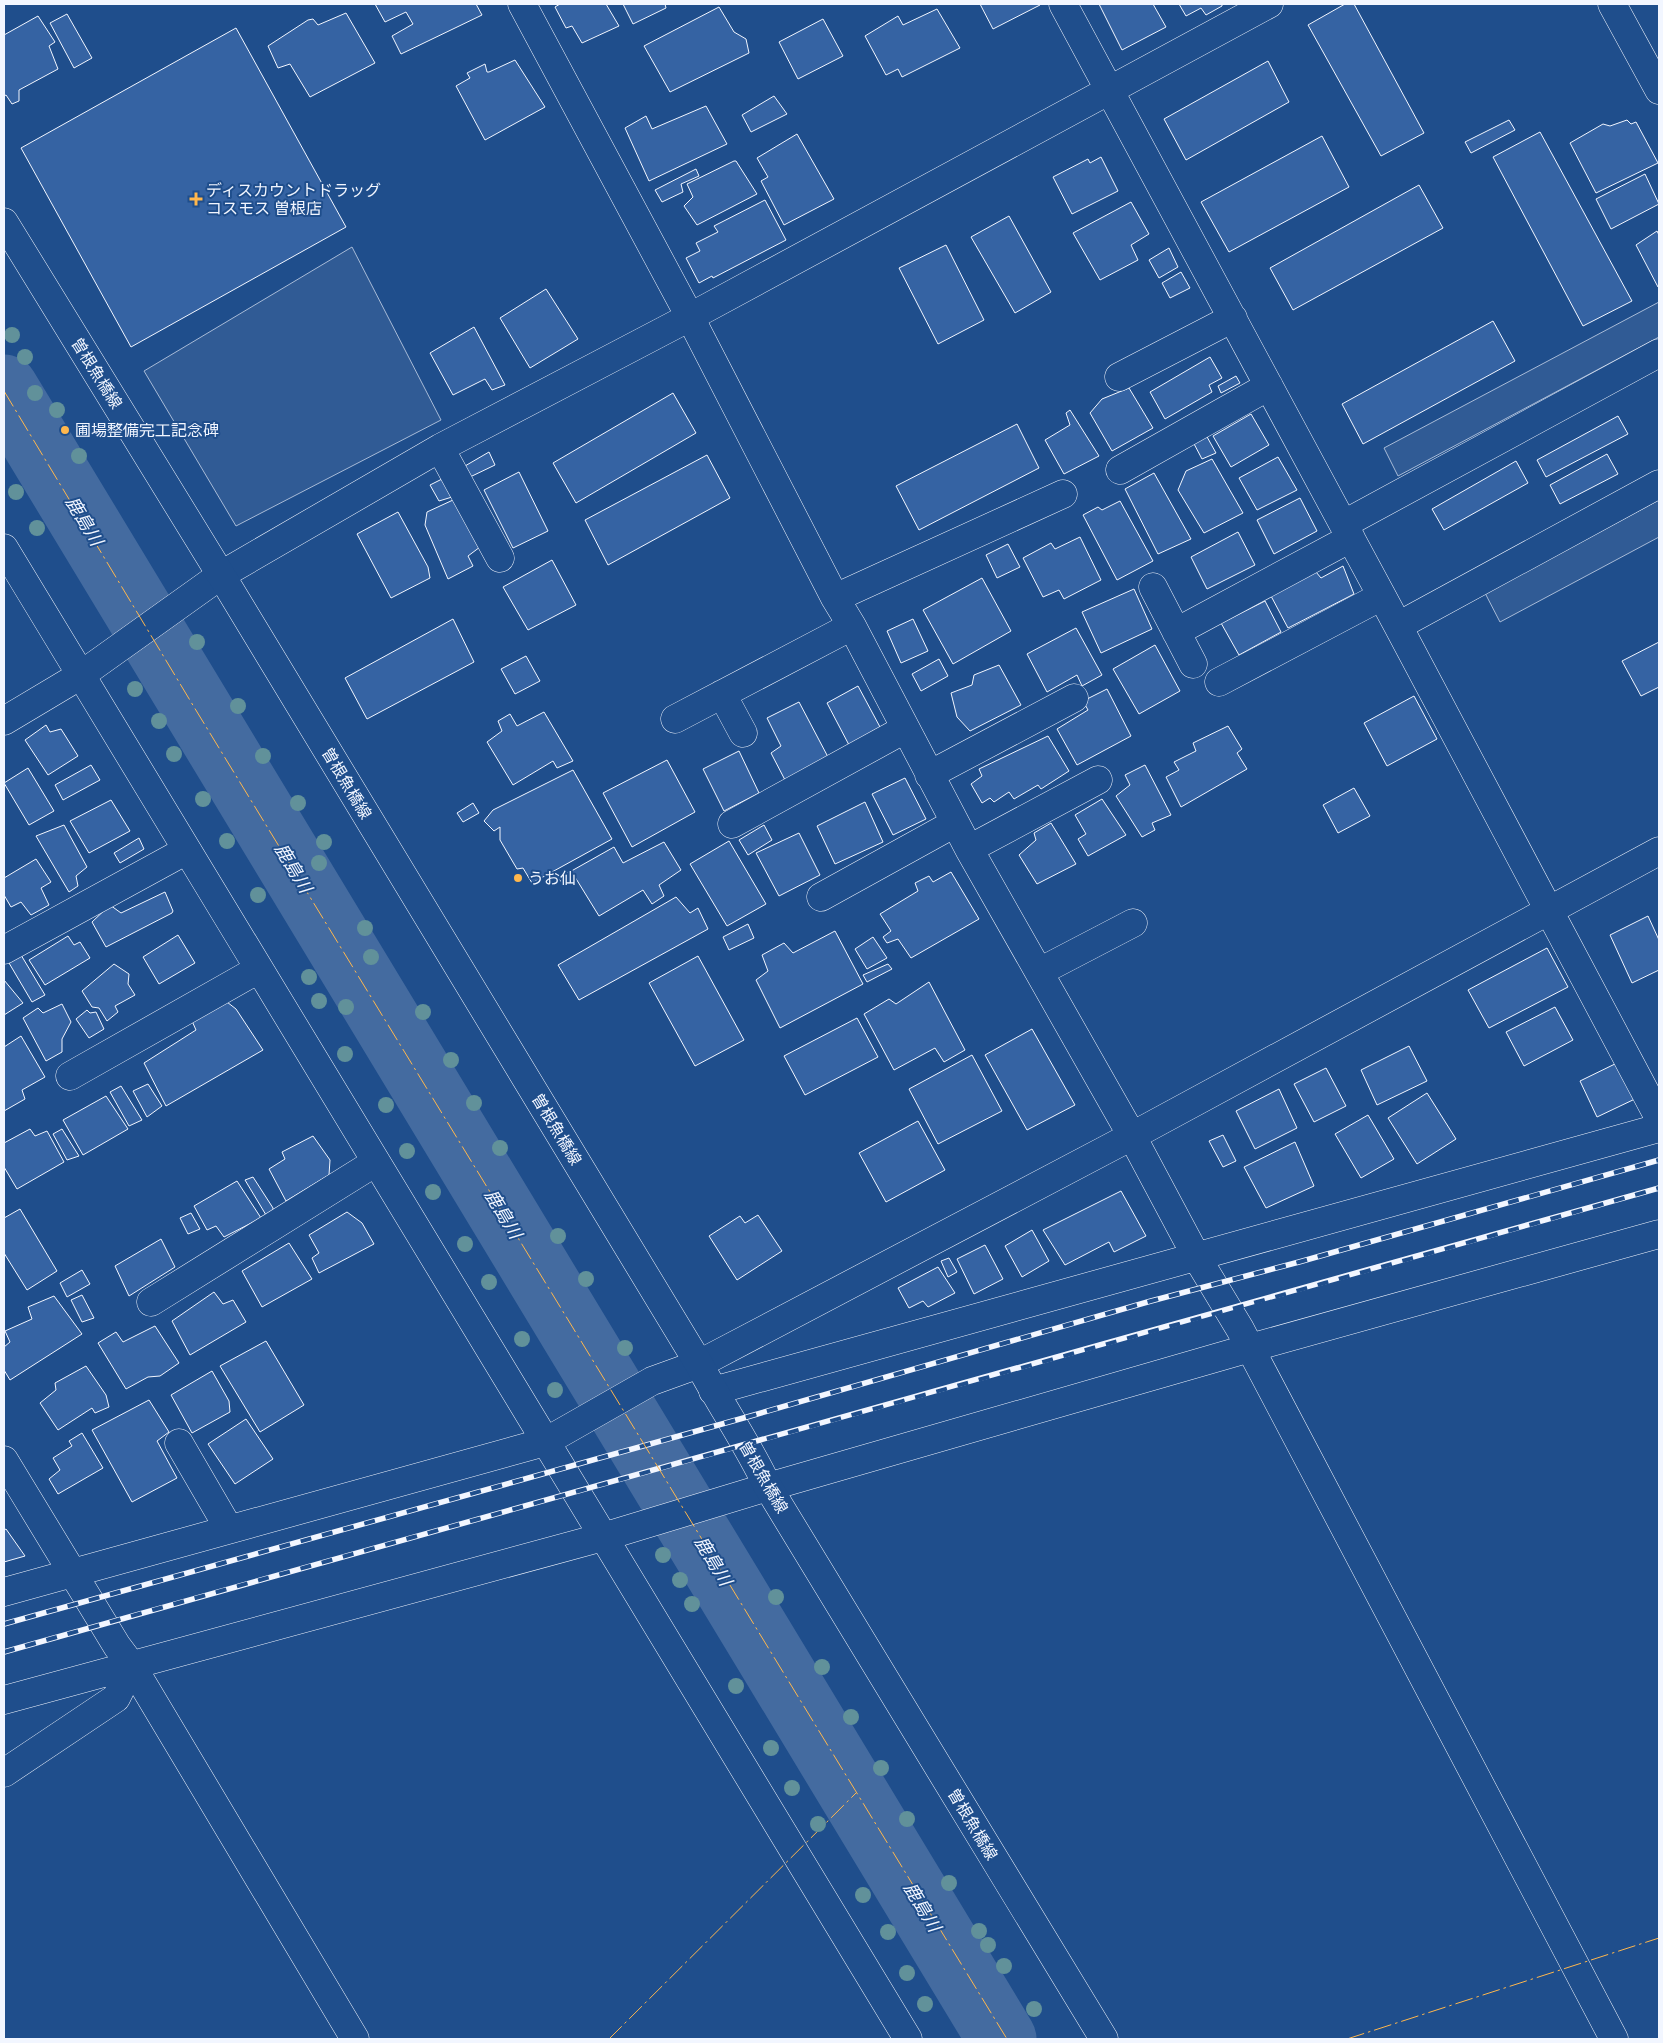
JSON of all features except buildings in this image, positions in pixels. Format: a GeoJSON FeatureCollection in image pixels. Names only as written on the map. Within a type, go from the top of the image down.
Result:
{"type":"FeatureCollection","features":[{"type":"Feature","properties":{"kind":"street"},"geometry":{"type":"LineString","coordinates":[[522,4],[690,318],[835,598],[852,626],[969,849],[1132,1136],[1196,1256],[1250,1348],[1614,2039]]}},
{"type":"Feature","properties":{"kind":"street"},"geometry":{"type":"LineString","coordinates":[[1063,4],[1382,596],[1659,1118]]}},
{"type":"Feature","properties":{"kind":"street"},"geometry":{"type":"LineString","coordinates":[[4,721],[81,675],[221,575],[440,448],[690,318],[1268,4]]}},
{"type":"Feature","properties":{"kind":"street"},"geometry":{"type":"LineString","coordinates":[[1612,4],[1659,90]]}},
{"type":"Feature","properties":{"kind":"street","name":"曽根魚橋線"},"geometry":{"type":"LineString","coordinates":[[4,222],[221,575],[699,1364],[758,1466],[768,1487],[1104,2039]]}},
{"type":"Feature","properties":{"kind":"street"},"geometry":{"type":"LineString","coordinates":[[1119,377],[1233,318]]}},
{"type":"Feature","properties":{"kind":"street"},"geometry":{"type":"LineString","coordinates":[[1176,632],[1347,531],[1659,353]]}},
{"type":"Feature","properties":{"kind":"street"},"geometry":{"type":"LineString","coordinates":[[1120,470],[1269,386]]}},
{"type":"Feature","properties":{"kind":"street"},"geometry":{"type":"LineString","coordinates":[[440,448],[500,558]]}},
{"type":"Feature","properties":{"kind":"street"},"geometry":{"type":"LineString","coordinates":[[1398,626],[1659,484]]}},
{"type":"Feature","properties":{"kind":"street"},"geometry":{"type":"LineString","coordinates":[[835,598],[1063,494]]}},
{"type":"Feature","properties":{"kind":"street"},"geometry":{"type":"LineString","coordinates":[[4,548],[908,2039]]}},
{"type":"Feature","properties":{"kind":"street"},"geometry":{"type":"LineString","coordinates":[[1153,587],[1193,664]]}},
{"type":"Feature","properties":{"kind":"street"},"geometry":{"type":"LineString","coordinates":[[1219,682],[1382,596]]}},
{"type":"Feature","properties":{"kind":"street"},"geometry":{"type":"LineString","coordinates":[[675,719],[852,626]]}},
{"type":"Feature","properties":{"kind":"street"},"geometry":{"type":"LineString","coordinates":[[722,694],[743,733]]}},
{"type":"Feature","properties":{"kind":"street"},"geometry":{"type":"LineString","coordinates":[[929,775],[1074,698]]}},
{"type":"Feature","properties":{"kind":"street"},"geometry":{"type":"LineString","coordinates":[[732,824],[905,729]]}},
{"type":"Feature","properties":{"kind":"street"},"geometry":{"type":"LineString","coordinates":[[969,849],[1098,780]]}},
{"type":"Feature","properties":{"kind":"street"},"geometry":{"type":"LineString","coordinates":[[821,897],[955,823]]}},
{"type":"Feature","properties":{"kind":"street"},"geometry":{"type":"LineString","coordinates":[[4,950],[187,850]]}},
{"type":"Feature","properties":{"kind":"street"},"geometry":{"type":"LineString","coordinates":[[4,1592],[545,1442],[652,1381],[699,1364],[1132,1136],[1659,851]]}},
{"type":"Feature","properties":{"kind":"street"},"geometry":{"type":"LineString","coordinates":[[1039,972],[1133,923]]}},
{"type":"Feature","properties":{"kind":"street"},"geometry":{"type":"LineString","coordinates":[[70,1076],[259,969]]}},
{"type":"Feature","properties":{"kind":"street"},"geometry":{"type":"LineString","coordinates":[[713,1391],[1659,1128]]}},
{"type":"Feature","properties":{"kind":"street"},"geometry":{"type":"LineString","coordinates":[[152,1302],[376,1162]]}},
{"type":"Feature","properties":{"kind":"street"},"geometry":{"type":"LineString","coordinates":[[4,1700],[132,1666],[597,1527],[636,1527],[1250,1348],[1659,1234]]}},
{"type":"Feature","properties":{"kind":"street"},"geometry":{"type":"LineString","coordinates":[[179,1443],[229,1529]]}},
{"type":"Feature","properties":{"kind":"street"},"geometry":{"type":"LineString","coordinates":[[4,1460],[117,1646],[132,1666],[356,2039]]}},
{"type":"Feature","properties":{"kind":"street"},"geometry":{"type":"LineString","coordinates":[[4,1773],[116,1698],[132,1666]]}},
{"type":"Feature","properties":{"kind":"shaded area"},"geometry":{"type":"Polygon","coordinates":[[[352,247],[441,420],[236,526],[144,371],[352,247]]]}},
{"type":"Feature","properties":{"kind":"shaded area"},"geometry":{"type":"Polygon","coordinates":[[[1659,302],[1659,337],[1398,476],[1384,448],[1659,302]]]}},
{"type":"Feature","properties":{"kind":"shaded area"},"geometry":{"type":"Polygon","coordinates":[[[1659,500],[1659,537],[1500,622],[1485,593],[1659,500]]]}},
{"type":"Feature","properties":{"kind":"waterway","name":"鹿島川"},"geometry":{"type":"LineString","coordinates":[[4,389],[1002,2039]]}},
{"type":"Feature","properties":{"kind":"railway"},"geometry":{"type":"LineString","coordinates":[[4,1624],[1659,1160]]}},
{"type":"Feature","properties":{"kind":"railway"},"geometry":{"type":"LineString","coordinates":[[4,1652],[1659,1188]]}},
{"type":"Feature","properties":{"kind":"power"},"geometry":{"type":"LineString","coordinates":[[4,391],[194,707],[1007,2039]]}},
{"type":"Feature","properties":{"kind":"power"},"geometry":{"type":"LineString","coordinates":[[609,2039],[856,1793]]}},
{"type":"Feature","properties":{"kind":"power"},"geometry":{"type":"LineString","coordinates":[[1347,2039],[1659,1938]]}},
{"type":"Feature","properties":{"kind":"place","name":"ディスカウントドラッグ コスモス 曽根店"},"geometry":{"type":"Point","coordinates":[196,199]}},
{"type":"Feature","properties":{"kind":"place","name":"圃場整備完工記念碑"},"geometry":{"type":"Point","coordinates":[65,430]}},
{"type":"Feature","properties":{"kind":"place","name":"うお仙"},"geometry":{"type":"Point","coordinates":[518,878]}}]}
